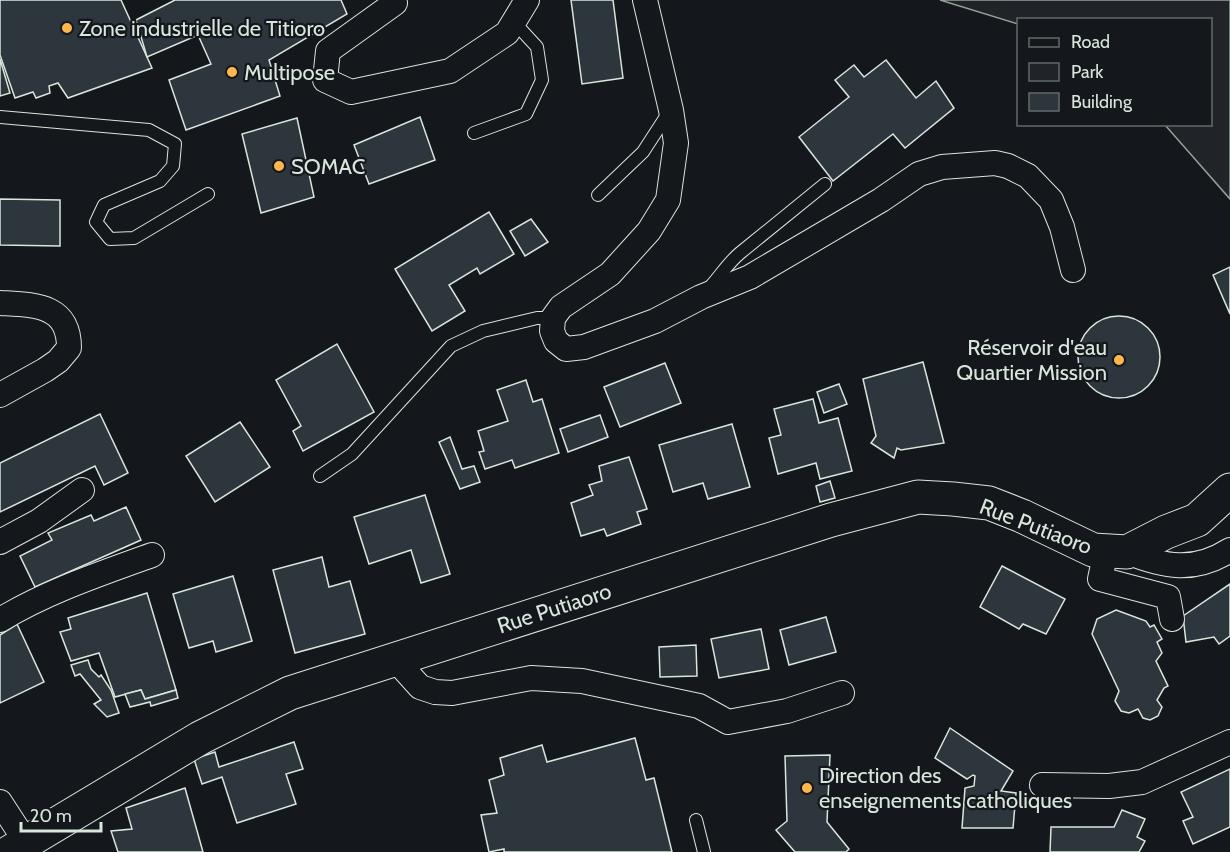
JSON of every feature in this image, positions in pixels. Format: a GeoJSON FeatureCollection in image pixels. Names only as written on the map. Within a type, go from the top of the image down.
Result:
{"type":"FeatureCollection","features":[{"type":"Feature","properties":{"kind":"main road"},"geometry":{"type":"LineString","coordinates":[[1117,551],[1197,520],[1230,490]]}},
{"type":"Feature","properties":{"kind":"main road","name":"Rue Putiaoro"},"geometry":{"type":"LineString","coordinates":[[18,847],[200,738],[290,693],[831,520],[918,498],[989,503],[1093,550],[1117,551]]}},
{"type":"Feature","properties":{"kind":"street"},"geometry":{"type":"LineString","coordinates":[[394,0],[395,3],[328,51],[325,80],[351,92],[450,71],[507,33],[527,0]]}},
{"type":"Feature","properties":{"kind":"street"},"geometry":{"type":"LineString","coordinates":[[645,0],[671,110],[676,143],[668,200],[649,231],[610,274],[561,308],[553,318],[552,331],[556,341],[566,349],[584,347],[655,321],[700,297],[750,277],[881,200],[919,174],[942,167],[994,163],[1008,166],[1028,176],[1051,200],[1062,227],[1073,270]]}},
{"type":"Feature","properties":{"kind":"street"},"geometry":{"type":"LineString","coordinates":[[0,303],[46,308],[61,320],[69,333],[69,348],[58,361],[0,395]]}},
{"type":"Feature","properties":{"kind":"street"},"geometry":{"type":"LineString","coordinates":[[0,542],[39,520],[82,490]]}},
{"type":"Feature","properties":{"kind":"street"},"geometry":{"type":"LineString","coordinates":[[1172,619],[1167,597],[1100,579],[1117,551],[1155,563],[1187,567],[1218,558],[1230,550]]}},
{"type":"Feature","properties":{"kind":"street"},"geometry":{"type":"LineString","coordinates":[[0,620],[37,600],[152,555]]}},
{"type":"Feature","properties":{"kind":"street"},"geometry":{"type":"LineString","coordinates":[[398,658],[402,667],[420,687],[435,692],[452,693],[531,678],[582,681],[699,706],[728,722],[787,711],[842,693]]}},
{"type":"Feature","properties":{"kind":"street"},"geometry":{"type":"LineString","coordinates":[[1042,785],[1109,786],[1142,782],[1230,742]]}},
{"type":"Feature","properties":{"kind":"street"},"geometry":{"type":"LineString","coordinates":[[0,802],[18,847]]}},
{"type":"Feature","properties":{"kind":"lane"},"geometry":{"type":"LineString","coordinates":[[474,133],[525,114],[542,80],[537,47],[514,22]]}},
{"type":"Feature","properties":{"kind":"lane"},"geometry":{"type":"LineString","coordinates":[[598,195],[643,152],[671,110]]}},
{"type":"Feature","properties":{"kind":"lane"},"geometry":{"type":"LineString","coordinates":[[0,117],[149,130],[175,144],[172,166],[160,181],[104,205],[96,222],[110,239],[134,238],[208,194]]}},
{"type":"Feature","properties":{"kind":"lane"},"geometry":{"type":"LineString","coordinates":[[700,297],[725,271],[727,264],[825,184]]}},
{"type":"Feature","properties":{"kind":"lane"},"geometry":{"type":"LineString","coordinates":[[320,476],[352,454],[451,346],[483,331],[537,318],[553,318]]}},
{"type":"Feature","properties":{"kind":"lane"},"geometry":{"type":"LineString","coordinates":[[696,820],[704,852]]}},
{"type":"Feature","properties":{"kind":"green space"},"geometry":{"type":"Polygon","coordinates":[[[940,0],[1230,0],[1230,199],[1166,126],[1212,126],[1212,18],[1017,18],[1017,24],[940,0]]]}},
{"type":"Feature","properties":{"kind":"building","name":"Zone industrielle de Titioro"},"geometry":{"type":"Polygon","coordinates":[[[0,0],[121,0],[152,68],[68,98],[58,83],[49,86],[50,93],[36,98],[33,92],[15,98],[0,55],[0,0]]]}},
{"type":"Feature","properties":{"kind":"building","name":"Multipose"},"geometry":{"type":"Polygon","coordinates":[[[175,0],[341,0],[347,14],[269,60],[280,96],[186,130],[169,80],[211,64],[198,35],[147,57],[136,20],[175,0]]]}},
{"type":"Feature","properties":{"kind":"building"},"geometry":{"type":"Polygon","coordinates":[[[571,0],[613,0],[623,78],[582,84],[571,0]]]}},
{"type":"Feature","properties":{"kind":"building"},"geometry":{"type":"Polygon","coordinates":[[[0,59],[10,93],[0,96],[0,59]]]}},
{"type":"Feature","properties":{"kind":"building"},"geometry":{"type":"Polygon","coordinates":[[[886,60],[916,98],[936,81],[954,108],[905,148],[893,134],[833,181],[799,137],[849,97],[835,80],[854,65],[864,77],[886,60]]]}},
{"type":"Feature","properties":{"kind":"building"},"geometry":{"type":"Polygon","coordinates":[[[420,117],[435,160],[369,184],[354,145],[420,117]]]}},
{"type":"Feature","properties":{"kind":"building","name":"SOMAC"},"geometry":{"type":"Polygon","coordinates":[[[297,118],[314,197],[261,213],[242,134],[297,118]]]}},
{"type":"Feature","properties":{"kind":"building"},"geometry":{"type":"Polygon","coordinates":[[[0,199],[60,200],[60,246],[0,245],[0,199]]]}},
{"type":"Feature","properties":{"kind":"building"},"geometry":{"type":"Polygon","coordinates":[[[489,212],[514,254],[480,274],[477,268],[449,285],[465,311],[432,331],[395,269],[489,212]]]}},
{"type":"Feature","properties":{"kind":"building"},"geometry":{"type":"Polygon","coordinates":[[[531,219],[548,242],[525,256],[510,231],[531,219]]]}},
{"type":"Feature","properties":{"kind":"building"},"geometry":{"type":"Polygon","coordinates":[[[1230,267],[1230,314],[1213,275],[1230,267]]]}},
{"type":"Feature","properties":{"kind":"building","name":"Réservoir d'eau Quartier Mission"},"geometry":{"type":"Polygon","coordinates":[[[1119,316],[1135,319],[1148,328],[1157,341],[1160,357],[1157,373],[1148,386],[1135,395],[1119,398],[1103,395],[1090,386],[1081,373],[1078,357],[1081,341],[1090,328],[1103,319],[1119,316]]]}},
{"type":"Feature","properties":{"kind":"building"},"geometry":{"type":"Polygon","coordinates":[[[337,344],[374,412],[303,451],[293,431],[301,426],[276,380],[337,344]]]}},
{"type":"Feature","properties":{"kind":"building"},"geometry":{"type":"Polygon","coordinates":[[[923,362],[944,443],[901,450],[897,448],[894,458],[871,443],[876,436],[863,379],[923,362]]]}},
{"type":"Feature","properties":{"kind":"building"},"geometry":{"type":"Polygon","coordinates":[[[665,363],[681,403],[620,427],[604,387],[665,363]]]}},
{"type":"Feature","properties":{"kind":"building"},"geometry":{"type":"Polygon","coordinates":[[[526,380],[533,402],[542,399],[559,453],[515,468],[512,460],[485,469],[479,452],[484,451],[478,431],[508,421],[497,390],[526,380]]]}},
{"type":"Feature","properties":{"kind":"building"},"geometry":{"type":"Polygon","coordinates":[[[839,384],[847,404],[824,413],[817,392],[839,384]]]}},
{"type":"Feature","properties":{"kind":"building"},"geometry":{"type":"Polygon","coordinates":[[[813,399],[819,423],[838,418],[852,471],[820,479],[816,463],[778,474],[769,438],[781,435],[774,409],[813,399]]]}},
{"type":"Feature","properties":{"kind":"building"},"geometry":{"type":"Polygon","coordinates":[[[100,414],[128,473],[104,485],[95,466],[0,512],[0,463],[100,414]]]}},
{"type":"Feature","properties":{"kind":"building"},"geometry":{"type":"Polygon","coordinates":[[[600,415],[608,437],[568,452],[560,429],[600,415]]]}},
{"type":"Feature","properties":{"kind":"building"},"geometry":{"type":"Polygon","coordinates":[[[240,422],[270,467],[215,502],[186,456],[240,422]]]}},
{"type":"Feature","properties":{"kind":"building"},"geometry":{"type":"Polygon","coordinates":[[[732,424],[750,487],[708,499],[703,483],[673,492],[659,445],[732,424]]]}},
{"type":"Feature","properties":{"kind":"building"},"geometry":{"type":"Polygon","coordinates":[[[450,437],[462,469],[474,466],[480,482],[460,489],[439,442],[450,437]]]}},
{"type":"Feature","properties":{"kind":"building"},"geometry":{"type":"Polygon","coordinates":[[[629,457],[647,509],[637,512],[641,524],[607,536],[604,529],[581,536],[571,503],[593,495],[589,485],[602,481],[599,466],[629,457]]]}},
{"type":"Feature","properties":{"kind":"building"},"geometry":{"type":"Polygon","coordinates":[[[830,481],[835,498],[820,502],[816,486],[830,481]]]}},
{"type":"Feature","properties":{"kind":"building"},"geometry":{"type":"Polygon","coordinates":[[[425,495],[450,574],[421,583],[411,550],[369,564],[354,517],[425,495]]]}},
{"type":"Feature","properties":{"kind":"building"},"geometry":{"type":"Polygon","coordinates":[[[126,507],[141,540],[35,587],[20,556],[52,540],[48,533],[91,515],[94,521],[126,507]]]}},
{"type":"Feature","properties":{"kind":"building"},"geometry":{"type":"Polygon","coordinates":[[[322,557],[329,587],[350,581],[365,634],[295,653],[273,570],[322,557]]]}},
{"type":"Feature","properties":{"kind":"building"},"geometry":{"type":"Polygon","coordinates":[[[1002,566],[1065,599],[1046,634],[1023,624],[1019,629],[980,607],[1002,566]]]}},
{"type":"Feature","properties":{"kind":"building"},"geometry":{"type":"Polygon","coordinates":[[[233,576],[252,641],[216,652],[213,641],[189,648],[173,594],[233,576]]]}},
{"type":"Feature","properties":{"kind":"building"},"geometry":{"type":"Polygon","coordinates":[[[1230,584],[1230,636],[1219,644],[1214,637],[1186,642],[1183,616],[1230,584]]]}},
{"type":"Feature","properties":{"kind":"building"},"geometry":{"type":"Polygon","coordinates":[[[147,593],[176,690],[145,699],[141,690],[115,697],[99,653],[71,661],[60,632],[71,629],[68,618],[147,593]]]}},
{"type":"Feature","properties":{"kind":"building"},"geometry":{"type":"Polygon","coordinates":[[[1116,610],[1146,621],[1150,627],[1154,625],[1162,639],[1157,642],[1162,653],[1156,661],[1168,686],[1164,688],[1157,700],[1162,707],[1158,716],[1150,720],[1143,718],[1138,709],[1129,713],[1121,711],[1115,701],[1119,691],[1092,634],[1097,619],[1116,610]]]}},
{"type":"Feature","properties":{"kind":"building"},"geometry":{"type":"Polygon","coordinates":[[[826,617],[836,652],[789,665],[780,630],[826,617]]]}},
{"type":"Feature","properties":{"kind":"building"},"geometry":{"type":"Polygon","coordinates":[[[17,624],[44,682],[0,703],[0,635],[17,624]]]}},
{"type":"Feature","properties":{"kind":"building"},"geometry":{"type":"Polygon","coordinates":[[[761,629],[769,669],[719,678],[711,639],[761,629]]]}},
{"type":"Feature","properties":{"kind":"building"},"geometry":{"type":"Polygon","coordinates":[[[696,645],[697,676],[660,677],[659,647],[696,645]]]}},
{"type":"Feature","properties":{"kind":"building"},"geometry":{"type":"Polygon","coordinates":[[[88,660],[91,669],[99,677],[101,675],[111,690],[119,713],[107,717],[94,704],[101,700],[80,674],[75,676],[71,665],[88,660]]]}},
{"type":"Feature","properties":{"kind":"building"},"geometry":{"type":"Polygon","coordinates":[[[141,690],[145,699],[176,690],[178,698],[151,706],[150,702],[130,707],[125,694],[141,690]]]}},
{"type":"Feature","properties":{"kind":"building"},"geometry":{"type":"Polygon","coordinates":[[[950,728],[1013,771],[1001,791],[1016,793],[1013,828],[962,828],[965,788],[974,786],[975,776],[967,779],[935,758],[950,728]]]}},
{"type":"Feature","properties":{"kind":"building"},"geometry":{"type":"Polygon","coordinates":[[[635,738],[646,780],[654,778],[672,852],[504,852],[504,849],[489,852],[481,815],[497,813],[489,780],[504,775],[500,758],[542,745],[547,762],[635,738]]]}},
{"type":"Feature","properties":{"kind":"building"},"geometry":{"type":"Polygon","coordinates":[[[294,742],[303,769],[286,774],[296,804],[237,823],[222,777],[202,784],[194,759],[215,752],[219,767],[294,742]]]}},
{"type":"Feature","properties":{"kind":"building","name":"Direction des enseignements catholiques"},"geometry":{"type":"Polygon","coordinates":[[[830,755],[827,822],[849,849],[846,852],[795,852],[776,830],[787,821],[785,756],[830,755]]]}},
{"type":"Feature","properties":{"kind":"building"},"geometry":{"type":"Polygon","coordinates":[[[1230,769],[1230,827],[1193,844],[1183,821],[1193,817],[1181,792],[1230,769]]]}},
{"type":"Feature","properties":{"kind":"building"},"geometry":{"type":"Polygon","coordinates":[[[185,788],[203,852],[118,852],[111,831],[132,829],[126,808],[185,788]]]}},
{"type":"Feature","properties":{"kind":"building"},"geometry":{"type":"Polygon","coordinates":[[[1122,810],[1145,819],[1137,837],[1145,841],[1139,852],[1050,852],[1051,827],[1114,827],[1122,810]]]}},
{"type":"Feature","properties":{"kind":"place","name":"Zone industrielle de Titioro"},"geometry":{"type":"Point","coordinates":[67,28]}},
{"type":"Feature","properties":{"kind":"place","name":"Multipose"},"geometry":{"type":"Point","coordinates":[232,72]}},
{"type":"Feature","properties":{"kind":"place","name":"SOMAC"},"geometry":{"type":"Point","coordinates":[279,166]}},
{"type":"Feature","properties":{"kind":"place","name":"Réservoir d'eau Quartier Mission"},"geometry":{"type":"Point","coordinates":[1119,360]}},
{"type":"Feature","properties":{"kind":"place","name":"Direction des enseignements catholiques"},"geometry":{"type":"Point","coordinates":[807,788]}}]}
